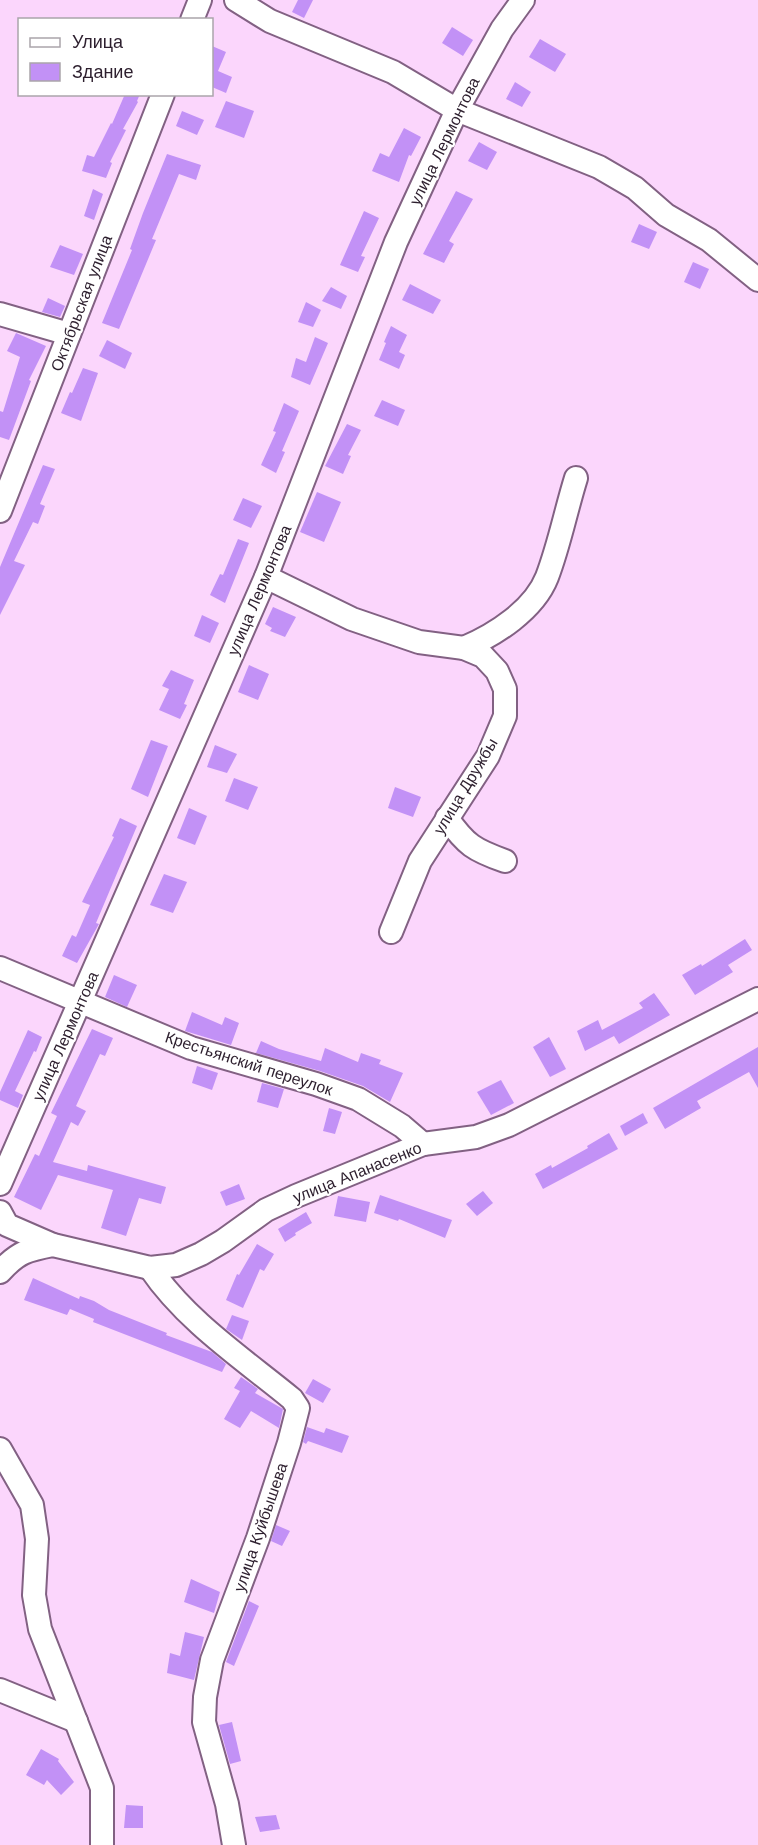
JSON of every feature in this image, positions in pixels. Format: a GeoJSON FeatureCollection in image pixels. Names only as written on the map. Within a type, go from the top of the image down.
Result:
{"type":"FeatureCollection","features":[{"type":"Feature","properties":{"kind":"street"},"geometry":{"type":"LineString","coordinates":[[193,18],[200,0]]}},
{"type":"Feature","properties":{"kind":"street"},"geometry":{"type":"LineString","coordinates":[[236,0],[270,21],[393,72],[457,110],[599,167],[635,188],[666,215],[709,240],[758,280]]}},
{"type":"Feature","properties":{"kind":"street","name":"улица Лермонтова"},"geometry":{"type":"LineString","coordinates":[[0,1184],[266,577],[396,242],[457,110],[502,29],[523,0]]}},
{"type":"Feature","properties":{"kind":"street","name":"Октябрьская улица"},"geometry":{"type":"LineString","coordinates":[[0,511],[162,96]]}},
{"type":"Feature","properties":{"kind":"street"},"geometry":{"type":"LineString","coordinates":[[0,314],[69,334]]}},
{"type":"Feature","properties":{"kind":"street"},"geometry":{"type":"LineString","coordinates":[[464,648],[488,638],[511,621],[537,594],[547,578],[576,478]]}},
{"type":"Feature","properties":{"kind":"street","name":"улица Дружбы"},"geometry":{"type":"LineString","coordinates":[[266,577],[352,619],[419,642],[464,648],[483,656],[497,671],[505,689],[505,716],[488,756],[420,861],[391,932]]}},
{"type":"Feature","properties":{"kind":"street"},"geometry":{"type":"LineString","coordinates":[[447,818],[459,835],[478,851],[505,861]]}},
{"type":"Feature","properties":{"kind":"street","name":"Крестьянский переулок"},"geometry":{"type":"LineString","coordinates":[[0,968],[191,1048],[316,1084],[358,1100],[402,1126],[423,1144]]}},
{"type":"Feature","properties":{"kind":"street","name":"улица Апанасенко"},"geometry":{"type":"LineString","coordinates":[[53,1245],[150,1268],[176,1265],[223,1241],[266,1210],[423,1144],[476,1137],[508,1125],[758,999]]}},
{"type":"Feature","properties":{"kind":"street"},"geometry":{"type":"LineString","coordinates":[[0,1212],[7,1226],[53,1245]]}},
{"type":"Feature","properties":{"kind":"street"},"geometry":{"type":"LineString","coordinates":[[0,1272],[11,1260],[28,1250],[53,1245]]}},
{"type":"Feature","properties":{"kind":"street","name":"улица Куйбышева"},"geometry":{"type":"LineString","coordinates":[[150,1268],[165,1290],[186,1312],[292,1399],[298,1408],[261,1528],[212,1660],[205,1697],[204,1722],[227,1804],[234,1845]]}},
{"type":"Feature","properties":{"kind":"street"},"geometry":{"type":"LineString","coordinates":[[0,1449],[32,1505],[37,1539],[34,1596],[39,1629],[102,1788],[102,1845]]}},
{"type":"Feature","properties":{"kind":"street"},"geometry":{"type":"LineString","coordinates":[[0,1690],[76,1721]]}},
{"type":"Feature","properties":{"kind":"building"},"geometry":{"type":"Polygon","coordinates":[[[298,0],[313,0],[304,18],[292,12],[298,0]]]}},
{"type":"Feature","properties":{"kind":"building"},"geometry":{"type":"Polygon","coordinates":[[[452,27],[473,40],[463,56],[442,43],[452,27]]]}},
{"type":"Feature","properties":{"kind":"building"},"geometry":{"type":"Polygon","coordinates":[[[540,39],[566,54],[555,72],[529,57],[540,39]]]}},
{"type":"Feature","properties":{"kind":"building"},"geometry":{"type":"Polygon","coordinates":[[[213,46],[226,52],[218,71],[232,77],[226,93],[213,87],[213,46]]]}},
{"type":"Feature","properties":{"kind":"building"},"geometry":{"type":"Polygon","coordinates":[[[515,82],[531,92],[522,107],[506,99],[515,82]]]}},
{"type":"Feature","properties":{"kind":"building"},"geometry":{"type":"Polygon","coordinates":[[[124,96],[139,96],[123,129],[126,130],[110,162],[112,163],[106,178],[82,171],[87,155],[94,157],[124,96]]]}},
{"type":"Feature","properties":{"kind":"building"},"geometry":{"type":"Polygon","coordinates":[[[226,101],[254,111],[244,138],[215,127],[226,101]]]}},
{"type":"Feature","properties":{"kind":"building"},"geometry":{"type":"Polygon","coordinates":[[[182,111],[204,120],[197,135],[176,126],[182,111]]]}},
{"type":"Feature","properties":{"kind":"building"},"geometry":{"type":"Polygon","coordinates":[[[404,128],[421,137],[411,156],[409,155],[399,182],[372,171],[380,153],[389,157],[404,128]]]}},
{"type":"Feature","properties":{"kind":"building"},"geometry":{"type":"Polygon","coordinates":[[[479,142],[497,152],[487,170],[468,161],[479,142]]]}},
{"type":"Feature","properties":{"kind":"building"},"geometry":{"type":"Polygon","coordinates":[[[167,154],[201,165],[196,180],[179,174],[152,239],[156,240],[119,329],[102,323],[167,154]]]}},
{"type":"Feature","properties":{"kind":"building"},"geometry":{"type":"Polygon","coordinates":[[[93,189],[103,194],[94,220],[84,216],[93,189]]]}},
{"type":"Feature","properties":{"kind":"building"},"geometry":{"type":"Polygon","coordinates":[[[456,191],[473,199],[449,241],[454,244],[444,263],[423,254],[456,191]]]}},
{"type":"Feature","properties":{"kind":"building"},"geometry":{"type":"Polygon","coordinates":[[[364,211],[379,218],[361,256],[365,257],[358,272],[340,265],[364,211]]]}},
{"type":"Feature","properties":{"kind":"building"},"geometry":{"type":"Polygon","coordinates":[[[639,224],[657,232],[649,249],[631,242],[639,224]]]}},
{"type":"Feature","properties":{"kind":"building"},"geometry":{"type":"Polygon","coordinates":[[[60,245],[83,254],[74,275],[50,267],[60,245]]]}},
{"type":"Feature","properties":{"kind":"building"},"geometry":{"type":"Polygon","coordinates":[[[693,262],[709,269],[700,289],[684,282],[693,262]]]}},
{"type":"Feature","properties":{"kind":"building"},"geometry":{"type":"Polygon","coordinates":[[[410,284],[441,300],[433,314],[402,300],[410,284]]]}},
{"type":"Feature","properties":{"kind":"building"},"geometry":{"type":"Polygon","coordinates":[[[331,287],[347,296],[341,309],[322,301],[331,287]]]}},
{"type":"Feature","properties":{"kind":"building"},"geometry":{"type":"Polygon","coordinates":[[[48,298],[65,306],[60,317],[42,312],[48,298]]]}},
{"type":"Feature","properties":{"kind":"building"},"geometry":{"type":"Polygon","coordinates":[[[306,302],[321,310],[313,327],[298,322],[306,302]]]}},
{"type":"Feature","properties":{"kind":"building"},"geometry":{"type":"Polygon","coordinates":[[[391,326],[407,335],[399,352],[405,355],[399,369],[379,360],[391,326]]]}},
{"type":"Feature","properties":{"kind":"building"},"geometry":{"type":"Polygon","coordinates":[[[16,333],[46,346],[29,380],[31,381],[9,440],[0,437],[0,411],[3,412],[20,357],[7,351],[16,333]]]}},
{"type":"Feature","properties":{"kind":"building"},"geometry":{"type":"Polygon","coordinates":[[[315,337],[328,343],[310,385],[291,377],[296,358],[306,362],[315,337]]]}},
{"type":"Feature","properties":{"kind":"building"},"geometry":{"type":"Polygon","coordinates":[[[107,340],[132,353],[125,369],[99,356],[107,340]]]}},
{"type":"Feature","properties":{"kind":"building"},"geometry":{"type":"Polygon","coordinates":[[[83,368],[98,373],[81,421],[61,413],[83,368]]]}},
{"type":"Feature","properties":{"kind":"building"},"geometry":{"type":"Polygon","coordinates":[[[382,400],[405,410],[398,426],[374,416],[382,400]]]}},
{"type":"Feature","properties":{"kind":"building"},"geometry":{"type":"Polygon","coordinates":[[[284,403],[299,411],[282,451],[285,452],[276,473],[261,465],[276,432],[273,431],[284,403]]]}},
{"type":"Feature","properties":{"kind":"building"},"geometry":{"type":"Polygon","coordinates":[[[347,424],[361,430],[348,455],[351,456],[343,474],[325,466],[347,424]]]}},
{"type":"Feature","properties":{"kind":"building"},"geometry":{"type":"Polygon","coordinates":[[[43,465],[55,469],[40,504],[45,506],[38,524],[33,522],[14,561],[25,565],[0,615],[0,567],[43,465]]]}},
{"type":"Feature","properties":{"kind":"building"},"geometry":{"type":"Polygon","coordinates":[[[317,492],[341,502],[324,542],[300,532],[317,492]]]}},
{"type":"Feature","properties":{"kind":"building"},"geometry":{"type":"Polygon","coordinates":[[[243,498],[262,506],[251,528],[233,520],[243,498]]]}},
{"type":"Feature","properties":{"kind":"building"},"geometry":{"type":"Polygon","coordinates":[[[238,539],[249,543],[225,603],[210,595],[220,574],[223,575],[238,539]]]}},
{"type":"Feature","properties":{"kind":"building"},"geometry":{"type":"Polygon","coordinates":[[[273,607],[296,617],[285,637],[270,631],[272,628],[265,624],[273,607]]]}},
{"type":"Feature","properties":{"kind":"building"},"geometry":{"type":"Polygon","coordinates":[[[202,615],[219,623],[210,643],[194,636],[202,615]]]}},
{"type":"Feature","properties":{"kind":"building"},"geometry":{"type":"Polygon","coordinates":[[[249,665],[269,674],[258,700],[238,692],[249,665]]]}},
{"type":"Feature","properties":{"kind":"building"},"geometry":{"type":"Polygon","coordinates":[[[171,670],[194,680],[184,704],[187,705],[180,719],[159,710],[169,689],[162,686],[171,670]]]}},
{"type":"Feature","properties":{"kind":"building"},"geometry":{"type":"Polygon","coordinates":[[[151,740],[168,746],[148,797],[131,789],[151,740]]]}},
{"type":"Feature","properties":{"kind":"building"},"geometry":{"type":"Polygon","coordinates":[[[215,745],[237,754],[227,773],[207,767],[215,745]]]}},
{"type":"Feature","properties":{"kind":"building"},"geometry":{"type":"Polygon","coordinates":[[[234,778],[258,787],[248,810],[225,801],[234,778]]]}},
{"type":"Feature","properties":{"kind":"building"},"geometry":{"type":"Polygon","coordinates":[[[395,787],[421,797],[413,817],[388,808],[395,787]]]}},
{"type":"Feature","properties":{"kind":"building"},"geometry":{"type":"Polygon","coordinates":[[[189,808],[207,816],[195,845],[177,838],[189,808]]]}},
{"type":"Feature","properties":{"kind":"building"},"geometry":{"type":"Polygon","coordinates":[[[120,818],[137,826],[96,923],[99,924],[77,963],[62,956],[72,935],[76,937],[90,905],[82,902],[114,837],[112,836],[120,818]]]}},
{"type":"Feature","properties":{"kind":"building"},"geometry":{"type":"Polygon","coordinates":[[[164,874],[187,882],[173,913],[150,905],[164,874]]]}},
{"type":"Feature","properties":{"kind":"building"},"geometry":{"type":"Polygon","coordinates":[[[745,939],[752,950],[728,965],[733,972],[695,995],[682,975],[701,964],[702,966],[745,939]]]}},
{"type":"Feature","properties":{"kind":"building"},"geometry":{"type":"Polygon","coordinates":[[[114,975],[137,985],[127,1007],[105,997],[114,975]]]}},
{"type":"Feature","properties":{"kind":"building"},"geometry":{"type":"Polygon","coordinates":[[[654,993],[670,1015],[619,1044],[614,1036],[585,1051],[577,1031],[598,1020],[602,1030],[643,1008],[639,1003],[654,993]]]}},
{"type":"Feature","properties":{"kind":"building"},"geometry":{"type":"Polygon","coordinates":[[[192,1012],[222,1025],[225,1017],[239,1023],[231,1045],[185,1031],[192,1012]]]}},
{"type":"Feature","properties":{"kind":"building"},"geometry":{"type":"Polygon","coordinates":[[[92,1029],[113,1038],[105,1056],[100,1054],[76,1106],[86,1111],[78,1126],[71,1122],[53,1162],[87,1171],[88,1165],[166,1187],[161,1204],[139,1198],[126,1236],[101,1228],[113,1190],[58,1175],[41,1210],[14,1197],[35,1154],[39,1156],[57,1116],[51,1113],[92,1029]]]}},
{"type":"Feature","properties":{"kind":"building"},"geometry":{"type":"Polygon","coordinates":[[[28,1030],[42,1037],[15,1091],[23,1095],[18,1108],[0,1100],[0,1092],[28,1030]]]}},
{"type":"Feature","properties":{"kind":"building"},"geometry":{"type":"Polygon","coordinates":[[[549,1037],[566,1069],[550,1077],[533,1047],[549,1037]]]}},
{"type":"Feature","properties":{"kind":"building"},"geometry":{"type":"Polygon","coordinates":[[[261,1041],[279,1049],[321,1061],[325,1048],[358,1062],[361,1053],[381,1060],[379,1064],[403,1073],[390,1102],[363,1086],[256,1053],[261,1041]]]}},
{"type":"Feature","properties":{"kind":"building"},"geometry":{"type":"Polygon","coordinates":[[[758,1047],[758,1088],[749,1072],[697,1101],[701,1108],[665,1129],[653,1108],[758,1047]]]}},
{"type":"Feature","properties":{"kind":"building"},"geometry":{"type":"Polygon","coordinates":[[[197,1066],[218,1073],[212,1090],[192,1083],[197,1066]]]}},
{"type":"Feature","properties":{"kind":"building"},"geometry":{"type":"Polygon","coordinates":[[[501,1080],[514,1103],[491,1115],[477,1092],[501,1080]]]}},
{"type":"Feature","properties":{"kind":"building"},"geometry":{"type":"Polygon","coordinates":[[[262,1083],[284,1089],[278,1108],[257,1102],[262,1083]]]}},
{"type":"Feature","properties":{"kind":"building"},"geometry":{"type":"Polygon","coordinates":[[[329,1108],[342,1112],[335,1134],[323,1131],[329,1108]]]}},
{"type":"Feature","properties":{"kind":"building"},"geometry":{"type":"Polygon","coordinates":[[[643,1113],[648,1123],[625,1136],[620,1126],[643,1113]]]}},
{"type":"Feature","properties":{"kind":"building"},"geometry":{"type":"Polygon","coordinates":[[[609,1133],[618,1149],[543,1189],[535,1174],[551,1165],[552,1168],[609,1133]]]}},
{"type":"Feature","properties":{"kind":"building"},"geometry":{"type":"Polygon","coordinates":[[[239,1184],[245,1199],[226,1206],[220,1192],[239,1184]]]}},
{"type":"Feature","properties":{"kind":"building"},"geometry":{"type":"Polygon","coordinates":[[[483,1191],[493,1203],[477,1216],[466,1204],[483,1191]]]}},
{"type":"Feature","properties":{"kind":"building"},"geometry":{"type":"Polygon","coordinates":[[[380,1195],[452,1220],[445,1238],[399,1219],[398,1221],[374,1213],[380,1195]]]}},
{"type":"Feature","properties":{"kind":"building"},"geometry":{"type":"Polygon","coordinates":[[[338,1196],[370,1202],[366,1222],[334,1216],[338,1196]]]}},
{"type":"Feature","properties":{"kind":"building"},"geometry":{"type":"Polygon","coordinates":[[[306,1212],[312,1223],[285,1242],[278,1229],[306,1212]]]}},
{"type":"Feature","properties":{"kind":"building"},"geometry":{"type":"Polygon","coordinates":[[[257,1244],[274,1254],[264,1271],[260,1269],[243,1308],[226,1300],[237,1274],[239,1275],[257,1244]]]}},
{"type":"Feature","properties":{"kind":"building"},"geometry":{"type":"Polygon","coordinates":[[[33,1278],[79,1299],[80,1296],[94,1301],[109,1310],[167,1333],[166,1335],[212,1352],[226,1364],[222,1372],[93,1322],[94,1319],[70,1309],[67,1315],[24,1300],[33,1278]]]}},
{"type":"Feature","properties":{"kind":"building"},"geometry":{"type":"Polygon","coordinates":[[[232,1315],[249,1321],[242,1340],[226,1329],[232,1315]]]}},
{"type":"Feature","properties":{"kind":"building"},"geometry":{"type":"Polygon","coordinates":[[[241,1377],[258,1389],[255,1393],[283,1409],[279,1428],[251,1411],[240,1428],[224,1419],[240,1391],[234,1388],[241,1377]]]}},
{"type":"Feature","properties":{"kind":"building"},"geometry":{"type":"Polygon","coordinates":[[[313,1379],[331,1389],[323,1403],[305,1393],[313,1379]]]}},
{"type":"Feature","properties":{"kind":"building"},"geometry":{"type":"Polygon","coordinates":[[[307,1427],[324,1433],[326,1428],[349,1436],[342,1453],[308,1441],[306,1444],[303,1442],[307,1427]]]}},
{"type":"Feature","properties":{"kind":"building"},"geometry":{"type":"Polygon","coordinates":[[[276,1525],[290,1531],[282,1546],[271,1541],[276,1525]]]}},
{"type":"Feature","properties":{"kind":"building"},"geometry":{"type":"Polygon","coordinates":[[[191,1579],[220,1592],[214,1613],[184,1602],[191,1579]]]}},
{"type":"Feature","properties":{"kind":"building"},"geometry":{"type":"Polygon","coordinates":[[[249,1601],[259,1606],[234,1666],[226,1662],[249,1601]]]}},
{"type":"Feature","properties":{"kind":"building"},"geometry":{"type":"Polygon","coordinates":[[[185,1632],[204,1637],[194,1680],[167,1673],[170,1653],[180,1656],[185,1632]]]}},
{"type":"Feature","properties":{"kind":"building"},"geometry":{"type":"Polygon","coordinates":[[[232,1722],[241,1761],[230,1764],[219,1725],[232,1722]]]}},
{"type":"Feature","properties":{"kind":"building"},"geometry":{"type":"Polygon","coordinates":[[[41,1749],[59,1759],[58,1761],[74,1782],[61,1795],[47,1780],[44,1785],[26,1775],[41,1749]]]}},
{"type":"Feature","properties":{"kind":"building"},"geometry":{"type":"Polygon","coordinates":[[[126,1805],[143,1806],[143,1828],[124,1828],[126,1805]]]}},
{"type":"Feature","properties":{"kind":"building"},"geometry":{"type":"Polygon","coordinates":[[[276,1815],[280,1829],[260,1832],[255,1817],[276,1815]]]}}]}
